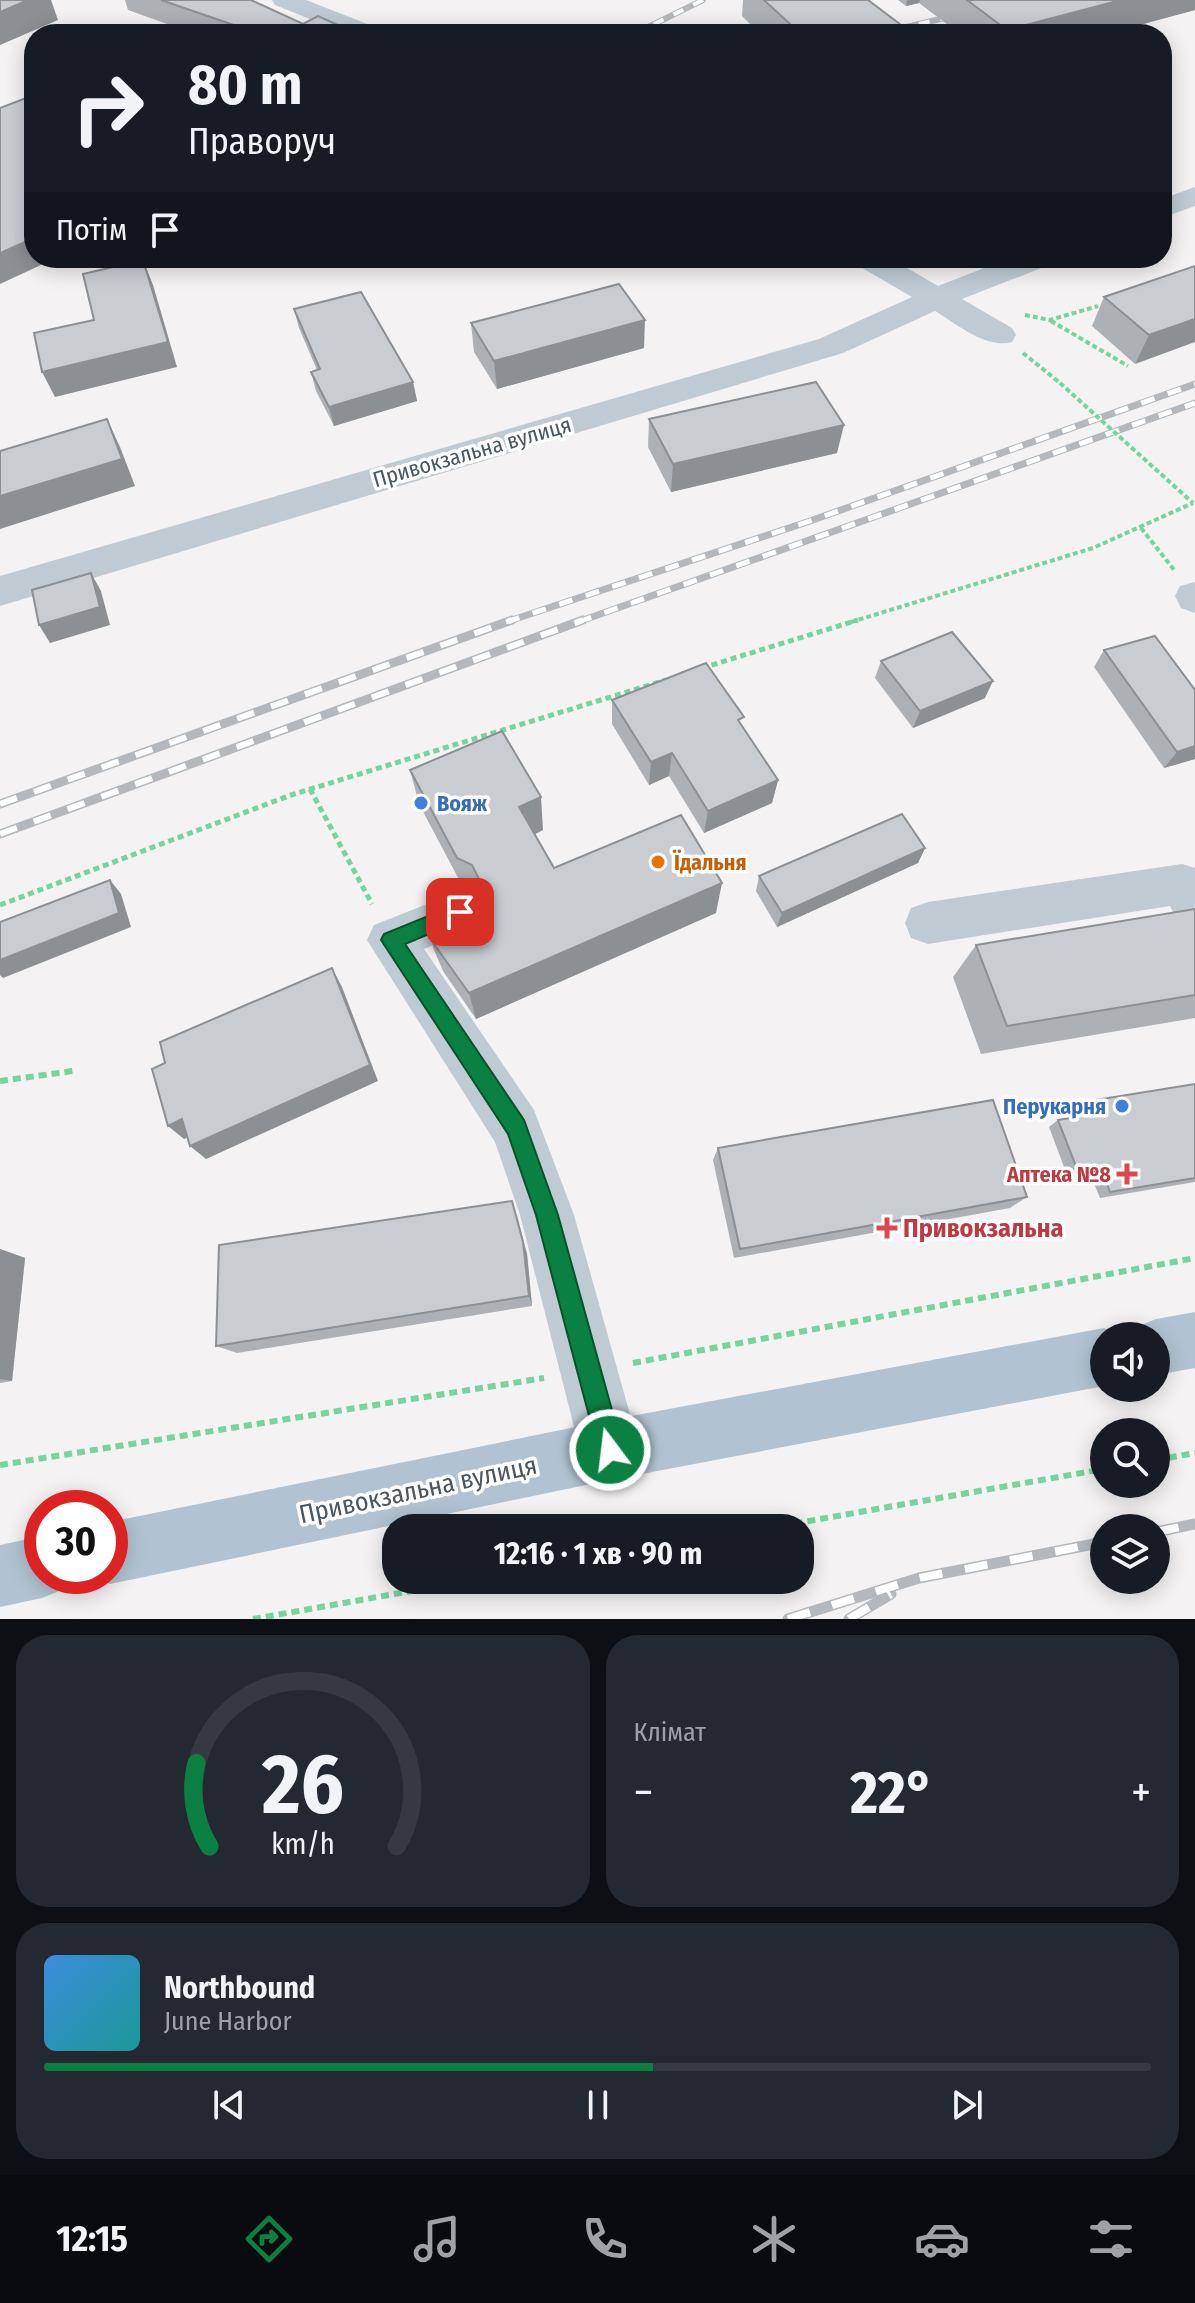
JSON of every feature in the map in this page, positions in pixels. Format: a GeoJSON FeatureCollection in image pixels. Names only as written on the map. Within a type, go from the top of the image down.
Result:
{"type":"FeatureCollection","features":[{"type":"Feature","properties":{"kind":"main road"},"geometry":{"type":"LineString","coordinates":[[1170,1344],[1195,1340]]}},
{"type":"Feature","properties":{"kind":"main road","name":"Привокзальна вулиця"},"geometry":{"type":"LineString","coordinates":[[128,1549],[610,1450],[1090,1360]]}},
{"type":"Feature","properties":{"kind":"main road"},"geometry":{"type":"LineString","coordinates":[[0,1576],[24,1571]]}},
{"type":"Feature","properties":{"kind":"street"},"geometry":{"type":"LineString","coordinates":[[291,1],[347,24]]}},
{"type":"Feature","properties":{"kind":"street"},"geometry":{"type":"LineString","coordinates":[[1172,205],[1195,196]]}},
{"type":"Feature","properties":{"kind":"street"},"geometry":{"type":"LineString","coordinates":[[886,268],[1000,335]]}},
{"type":"Feature","properties":{"kind":"street","name":"Привокзальна вулиця"},"geometry":{"type":"LineString","coordinates":[[0,591],[831,346],[938,297],[1012,268]]}},
{"type":"Feature","properties":{"kind":"street"},"geometry":{"type":"LineString","coordinates":[[928,923],[1182,884],[1195,909]]}},
{"type":"Feature","properties":{"kind":"street"},"geometry":{"type":"LineString","coordinates":[[460,912],[391,940],[516,1128],[547,1215],[610,1450]]}},
{"type":"Feature","properties":{"kind":"path"},"geometry":{"type":"LineString","coordinates":[[1050,320],[1128,366]]}},
{"type":"Feature","properties":{"kind":"path"},"geometry":{"type":"LineString","coordinates":[[701,669],[1093,548],[1193,503],[1060,383],[1000,335]]}},
{"type":"Feature","properties":{"kind":"path"},"geometry":{"type":"LineString","coordinates":[[1141,528],[1194,597]]}},
{"type":"Feature","properties":{"kind":"path"},"geometry":{"type":"LineString","coordinates":[[0,905],[310,789],[671,678]]}},
{"type":"Feature","properties":{"kind":"path"},"geometry":{"type":"LineString","coordinates":[[310,789],[391,940]]}},
{"type":"Feature","properties":{"kind":"path"},"geometry":{"type":"LineString","coordinates":[[0,1081],[73,1071]]}},
{"type":"Feature","properties":{"kind":"path"},"geometry":{"type":"LineString","coordinates":[[1170,1457],[1195,1453]]}},
{"type":"Feature","properties":{"kind":"path"},"geometry":{"type":"LineString","coordinates":[[814,1520],[1090,1471]]}},
{"type":"Feature","properties":{"kind":"path"},"geometry":{"type":"LineString","coordinates":[[253,1619],[395,1594]]}},
{"type":"Feature","properties":{"kind":"building"},"geometry":{"type":"Polygon","coordinates":[[[0,0],[28,0],[0,12],[0,0]]]}},
{"type":"Feature","properties":{"kind":"building"},"geometry":{"type":"Polygon","coordinates":[[[161,0],[251,0],[303,24],[231,24],[161,0]]]}},
{"type":"Feature","properties":{"kind":"building"},"geometry":{"type":"Polygon","coordinates":[[[764,0],[868,0],[900,24],[790,24],[764,0]]]}},
{"type":"Feature","properties":{"kind":"building"},"geometry":{"type":"Polygon","coordinates":[[[967,0],[1121,0],[1030,24],[999,24],[967,0]]]}},
{"type":"Feature","properties":{"kind":"building"},"geometry":{"type":"Polygon","coordinates":[[[318,16],[336,24],[303,24],[318,16]]]}},
{"type":"Feature","properties":{"kind":"building"},"geometry":{"type":"Polygon","coordinates":[[[24,99],[24,242],[0,253],[0,108],[24,99]]]}},
{"type":"Feature","properties":{"kind":"building"},"geometry":{"type":"Polygon","coordinates":[[[1195,266],[1195,319],[1149,335],[1104,297],[1195,266]]]}},
{"type":"Feature","properties":{"kind":"building"},"geometry":{"type":"Polygon","coordinates":[[[109,268],[145,268],[168,342],[42,372],[34,333],[94,320],[83,274],[109,268]]]}},
{"type":"Feature","properties":{"kind":"building"},"geometry":{"type":"Polygon","coordinates":[[[619,284],[645,320],[494,361],[471,323],[619,284]]]}},
{"type":"Feature","properties":{"kind":"building"},"geometry":{"type":"Polygon","coordinates":[[[361,292],[413,382],[329,407],[311,372],[320,369],[294,309],[361,292]]]}},
{"type":"Feature","properties":{"kind":"building"},"geometry":{"type":"Polygon","coordinates":[[[816,382],[844,425],[673,464],[649,419],[816,382]]]}},
{"type":"Feature","properties":{"kind":"building"},"geometry":{"type":"Polygon","coordinates":[[[107,419],[122,459],[0,496],[0,451],[107,419]]]}},
{"type":"Feature","properties":{"kind":"building"},"geometry":{"type":"Polygon","coordinates":[[[91,573],[100,607],[39,625],[32,590],[91,573]]]}},
{"type":"Feature","properties":{"kind":"building"},"geometry":{"type":"Polygon","coordinates":[[[952,632],[993,681],[920,711],[881,661],[952,632]]]}},
{"type":"Feature","properties":{"kind":"building"},"geometry":{"type":"Polygon","coordinates":[[[1155,636],[1195,690],[1195,746],[1177,752],[1104,650],[1155,636]]]}},
{"type":"Feature","properties":{"kind":"building"},"geometry":{"type":"Polygon","coordinates":[[[706,663],[744,717],[738,720],[778,780],[708,811],[672,753],[651,762],[612,700],[706,663]]]}},
{"type":"Feature","properties":{"kind":"building"},"geometry":{"type":"Polygon","coordinates":[[[502,731],[541,797],[519,807],[554,868],[681,815],[722,883],[469,993],[434,944],[425,922],[479,899],[475,893],[480,881],[472,865],[457,858],[410,770],[502,731]]]}},
{"type":"Feature","properties":{"kind":"building"},"geometry":{"type":"Polygon","coordinates":[[[902,814],[925,848],[782,913],[759,876],[902,814]]]}},
{"type":"Feature","properties":{"kind":"building"},"geometry":{"type":"Polygon","coordinates":[[[110,880],[119,913],[0,960],[0,922],[110,880]]]}},
{"type":"Feature","properties":{"kind":"building"},"geometry":{"type":"Polygon","coordinates":[[[1195,909],[1195,995],[1007,1026],[976,945],[1195,909]]]}},
{"type":"Feature","properties":{"kind":"building"},"geometry":{"type":"Polygon","coordinates":[[[332,968],[370,1065],[190,1146],[182,1119],[168,1126],[152,1069],[165,1063],[160,1042],[332,968]]]}},
{"type":"Feature","properties":{"kind":"building"},"geometry":{"type":"Polygon","coordinates":[[[1195,1084],[1195,1178],[1110,1192],[1102,1170],[1079,1174],[1058,1120],[1082,1116],[1077,1103],[1195,1084]]]}},
{"type":"Feature","properties":{"kind":"building"},"geometry":{"type":"Polygon","coordinates":[[[993,1100],[1027,1197],[740,1249],[718,1148],[993,1100]]]}},
{"type":"Feature","properties":{"kind":"building"},"geometry":{"type":"Polygon","coordinates":[[[512,1201],[523,1242],[529,1296],[216,1346],[219,1245],[512,1201]]]}},
{"type":"Feature","properties":{"kind":"railway"},"geometry":{"type":"LineString","coordinates":[[654,24],[703,0]]}},
{"type":"Feature","properties":{"kind":"railway"},"geometry":{"type":"LineString","coordinates":[[919,24],[962,14]]}},
{"type":"Feature","properties":{"kind":"railway"},"geometry":{"type":"LineString","coordinates":[[512,620],[810,521],[1195,384]]}},
{"type":"Feature","properties":{"kind":"railway"},"geometry":{"type":"LineString","coordinates":[[578,622],[1195,403]]}},
{"type":"Feature","properties":{"kind":"railway"},"geometry":{"type":"LineString","coordinates":[[0,804],[512,620]]}},
{"type":"Feature","properties":{"kind":"railway"},"geometry":{"type":"LineString","coordinates":[[506,622],[512,620]]}},
{"type":"Feature","properties":{"kind":"railway"},"geometry":{"type":"LineString","coordinates":[[0,834],[583,620]]}},
{"type":"Feature","properties":{"kind":"railway"},"geometry":{"type":"LineString","coordinates":[[1170,1529],[1195,1524]]}},
{"type":"Feature","properties":{"kind":"railway"},"geometry":{"type":"LineString","coordinates":[[788,1619],[919,1578],[1090,1545]]}},
{"type":"Feature","properties":{"kind":"railway"},"geometry":{"type":"LineString","coordinates":[[849,1619],[891,1594]]}},
{"type":"Feature","properties":{"kind":"place","name":"Вояж"},"geometry":{"type":"Point","coordinates":[421,803]}},
{"type":"Feature","properties":{"kind":"place","name":"Їдальня"},"geometry":{"type":"Point","coordinates":[658,862]}},
{"type":"Feature","properties":{"kind":"place","name":"Перукарня"},"geometry":{"type":"Point","coordinates":[1122,1106]}},
{"type":"Feature","properties":{"kind":"place","name":"Аптека №8"},"geometry":{"type":"Point","coordinates":[1127,1174]}},
{"type":"Feature","properties":{"kind":"place","name":"Привокзальна"},"geometry":{"type":"Point","coordinates":[887,1228]}},
{"type":"Feature","properties":{"kind":"route"},"geometry":{"type":"LineString","coordinates":[[460,912],[391,940],[516,1128],[547,1215],[610,1450]]}}]}
